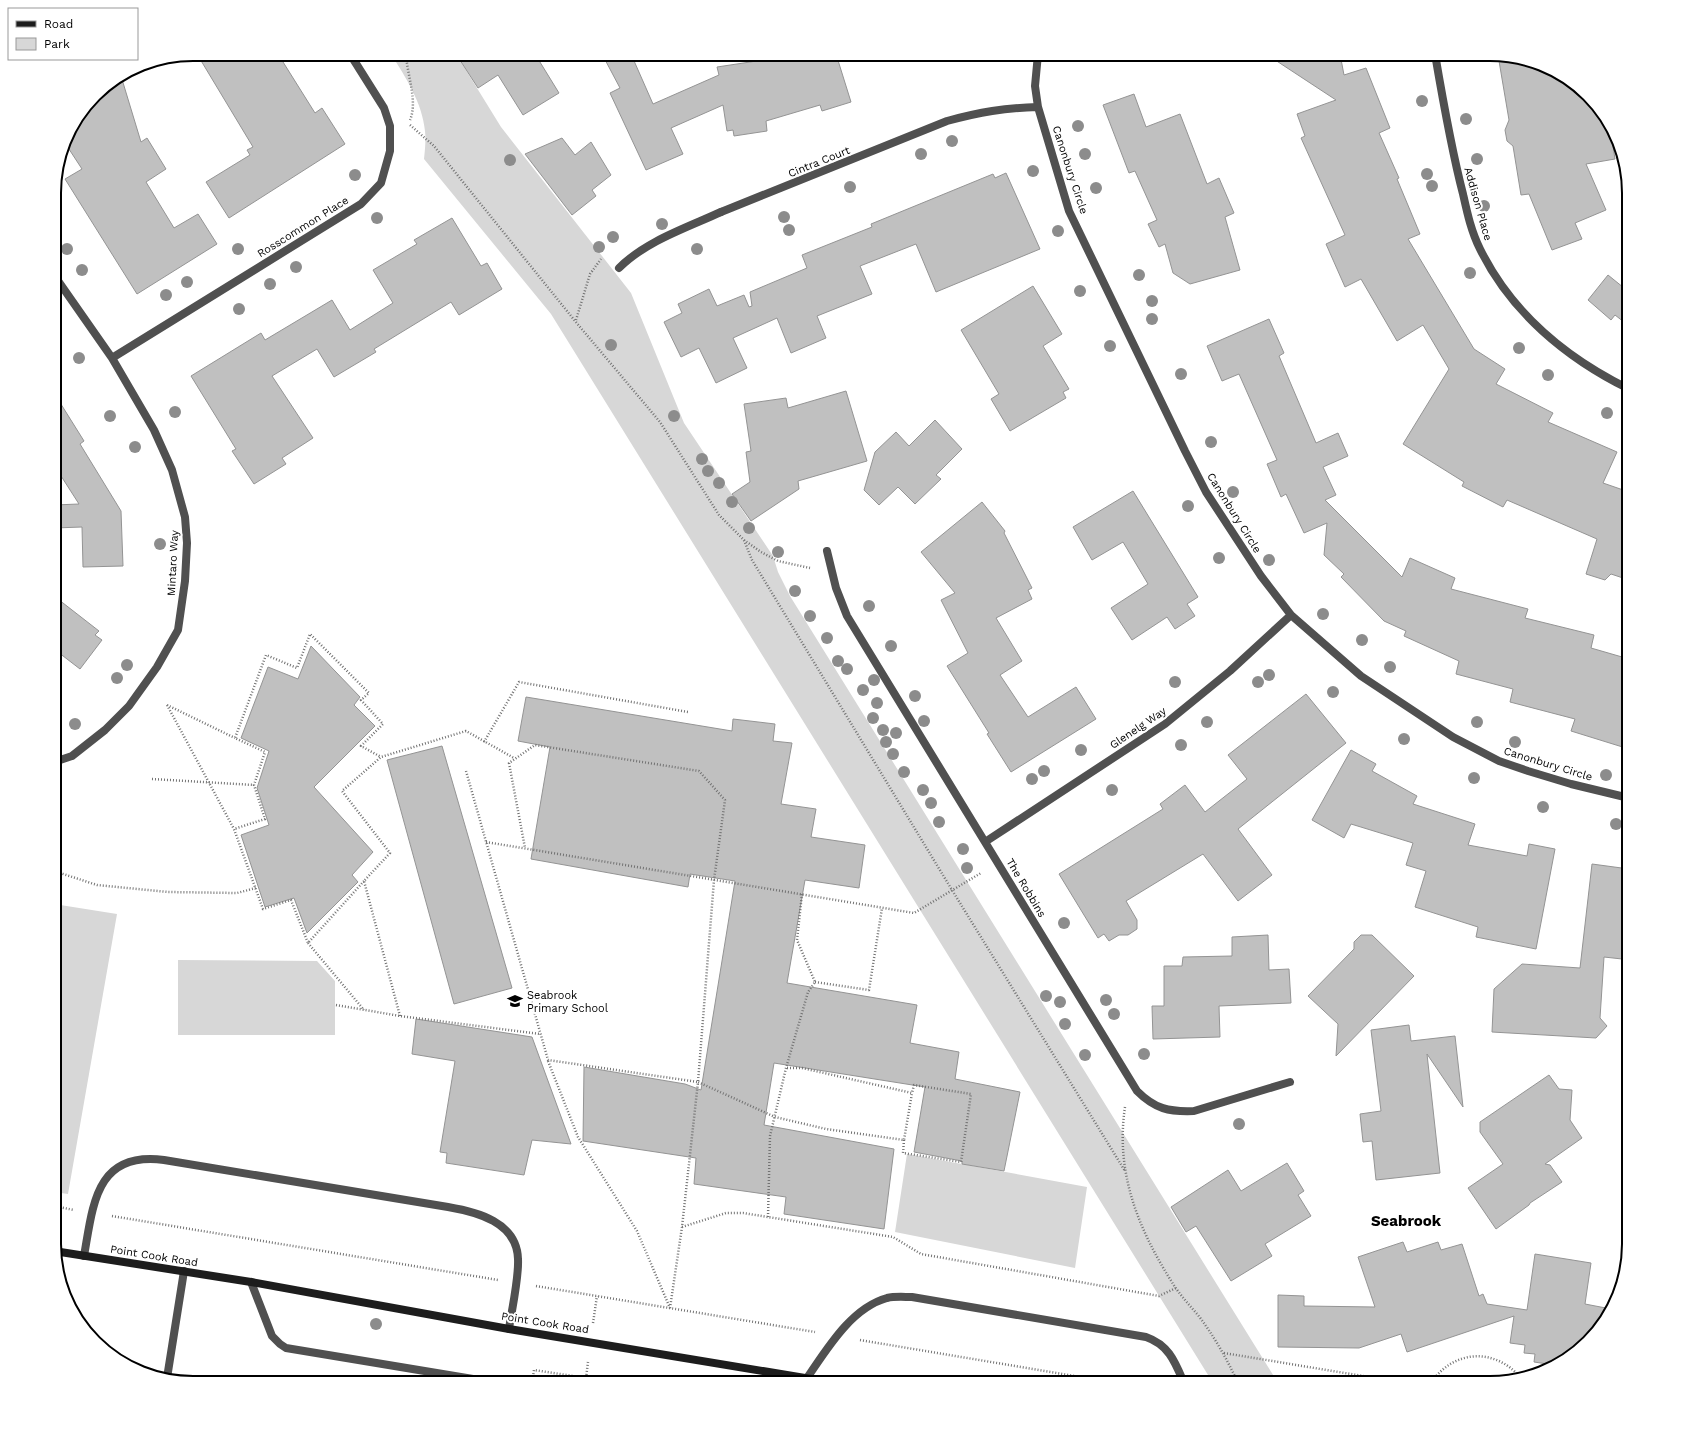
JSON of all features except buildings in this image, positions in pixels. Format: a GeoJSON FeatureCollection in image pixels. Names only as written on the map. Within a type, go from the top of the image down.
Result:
{"type":"FeatureCollection","features":[{"type":"Feature","properties":{"kind":"main road","name":"Point Cook Road"},"geometry":{"type":"LineString","coordinates":[[61,1252],[251,1282],[509,1329],[795,1376]]}},
{"type":"Feature","properties":{"kind":"street","name":"Rosscommon Place"},"geometry":{"type":"LineString","coordinates":[[112,358],[361,204],[381,184],[390,152],[390,126],[384,108],[354,61]]}},
{"type":"Feature","properties":{"kind":"street","name":"Canonbury Circle"},"geometry":{"type":"LineString","coordinates":[[1037,61],[1035,86],[1038,107],[1069,211],[1206,492],[1261,576],[1291,615],[1361,676],[1453,737],[1499,760],[1528,771],[1571,784],[1622,796]]}},
{"type":"Feature","properties":{"kind":"street","name":"Addison Place"},"geometry":{"type":"LineString","coordinates":[[1436,61],[1454,161],[1472,229],[1480,249],[1504,290],[1538,327],[1560,347],[1608,379],[1622,386]]}},
{"type":"Feature","properties":{"kind":"street","name":"Cintra Court"},"geometry":{"type":"LineString","coordinates":[[618,268],[630,257],[648,246],[721,212],[947,121],[979,112],[1005,108],[1038,107]]}},
{"type":"Feature","properties":{"kind":"street","name":"Mintaro Way"},"geometry":{"type":"LineString","coordinates":[[61,284],[112,358],[154,430],[172,470],[185,517],[187,543],[185,581],[178,630],[157,667],[128,706],[105,730],[72,756],[61,760]]}},
{"type":"Feature","properties":{"kind":"street","name":"The Robbins"},"geometry":{"type":"LineString","coordinates":[[827,550],[836,588],[847,616],[984,842],[999,864],[1132,1086],[1146,1100],[1153,1104],[1163,1109],[1179,1112],[1194,1111],[1290,1082]]}},
{"type":"Feature","properties":{"kind":"street","name":"Glenelg Way"},"geometry":{"type":"LineString","coordinates":[[984,842],[1165,724],[1230,671],[1291,615]]}},
{"type":"Feature","properties":{"kind":"street"},"geometry":{"type":"LineString","coordinates":[[84,1256],[92,1212],[101,1184],[118,1168],[127,1163],[139,1160],[151,1159],[433,1204],[470,1211],[485,1216],[506,1230],[517,1249],[518,1258],[509,1329]]}},
{"type":"Feature","properties":{"kind":"street"},"geometry":{"type":"LineString","coordinates":[[168,1373],[184,1271]]}},
{"type":"Feature","properties":{"kind":"street"},"geometry":{"type":"LineString","coordinates":[[251,1282],[272,1336],[286,1348],[455,1376]]}},
{"type":"Feature","properties":{"kind":"street"},"geometry":{"type":"LineString","coordinates":[[808,1376],[836,1336],[861,1312],[873,1304],[887,1298],[912,1297],[1146,1337],[1157,1341],[1166,1349],[1174,1361],[1181,1376]]}},
{"type":"Feature","properties":{"kind":"path"},"geometry":{"type":"LineString","coordinates":[[407,61],[413,103],[413,114],[408,124],[434,146],[660,422],[720,515],[744,540],[778,561],[832,571]]}},
{"type":"Feature","properties":{"kind":"path"},"geometry":{"type":"LineString","coordinates":[[576,321],[590,274],[599,261],[609,255],[630,257]]}},
{"type":"Feature","properties":{"kind":"path"},"geometry":{"type":"LineString","coordinates":[[744,540],[756,567],[1125,1171]]}},
{"type":"Feature","properties":{"kind":"path"},"geometry":{"type":"LineString","coordinates":[[235,738],[266,655],[297,668],[310,634],[369,693],[361,700],[383,724],[362,746],[381,756]]}},
{"type":"Feature","properties":{"kind":"path"},"geometry":{"type":"LineString","coordinates":[[484,742],[518,682],[688,712]]}},
{"type":"Feature","properties":{"kind":"path"},"geometry":{"type":"LineString","coordinates":[[234,829],[265,819],[254,785],[265,752],[167,705],[234,829],[263,909],[291,900],[308,943],[364,1010]]}},
{"type":"Feature","properties":{"kind":"path"},"geometry":{"type":"LineString","coordinates":[[308,943],[390,853],[342,791],[381,756],[466,731],[515,758]]}},
{"type":"Feature","properties":{"kind":"path"},"geometry":{"type":"LineString","coordinates":[[525,848],[509,763],[536,744],[699,771],[724,800],[714,880],[698,1082],[682,1227],[670,1308]]}},
{"type":"Feature","properties":{"kind":"path"},"geometry":{"type":"LineString","coordinates":[[466,771],[548,1060],[578,1137],[637,1231],[670,1308]]}},
{"type":"Feature","properties":{"kind":"path"},"geometry":{"type":"LineString","coordinates":[[152,779],[254,785]]}},
{"type":"Feature","properties":{"kind":"path"},"geometry":{"type":"LineString","coordinates":[[486,842],[914,913],[999,864]]}},
{"type":"Feature","properties":{"kind":"path"},"geometry":{"type":"LineString","coordinates":[[61,873],[97,885],[168,892],[237,893],[256,888]]}},
{"type":"Feature","properties":{"kind":"path"},"geometry":{"type":"LineString","coordinates":[[364,881],[400,1016]]}},
{"type":"Feature","properties":{"kind":"path"},"geometry":{"type":"LineString","coordinates":[[802,894],[797,940],[815,982]]}},
{"type":"Feature","properties":{"kind":"path"},"geometry":{"type":"LineString","coordinates":[[815,982],[869,990],[882,908]]}},
{"type":"Feature","properties":{"kind":"path"},"geometry":{"type":"LineString","coordinates":[[768,1217],[770,1136],[786,1068],[808,992],[815,982]]}},
{"type":"Feature","properties":{"kind":"path"},"geometry":{"type":"LineString","coordinates":[[336,1004],[400,1016],[540,1034]]}},
{"type":"Feature","properties":{"kind":"path"},"geometry":{"type":"LineString","coordinates":[[548,1060],[698,1082],[775,1117],[826,1129],[904,1140]]}},
{"type":"Feature","properties":{"kind":"path"},"geometry":{"type":"LineString","coordinates":[[786,1068],[802,1068],[912,1093]]}},
{"type":"Feature","properties":{"kind":"path"},"geometry":{"type":"LineString","coordinates":[[914,1085],[971,1094],[961,1162],[903,1153],[912,1093],[914,1085]]}},
{"type":"Feature","properties":{"kind":"path"},"geometry":{"type":"LineString","coordinates":[[1132,1086],[1126,1102],[1122,1124],[1125,1171],[1138,1219],[1150,1245],[1176,1288],[1198,1316],[1223,1353],[1234,1376]]}},
{"type":"Feature","properties":{"kind":"path"},"geometry":{"type":"LineString","coordinates":[[61,1207],[1074,1376]]}},
{"type":"Feature","properties":{"kind":"path"},"geometry":{"type":"LineString","coordinates":[[682,1227],[726,1213],[743,1213],[893,1237],[921,1254],[1151,1295],[1159,1296],[1176,1288]]}},
{"type":"Feature","properties":{"kind":"path"},"geometry":{"type":"LineString","coordinates":[[1223,1353],[1363,1376]]}},
{"type":"Feature","properties":{"kind":"path"},"geometry":{"type":"LineString","coordinates":[[1437,1376],[1445,1367],[1455,1360],[1469,1356],[1486,1356],[1502,1362],[1515,1373]]}},
{"type":"Feature","properties":{"kind":"path"},"geometry":{"type":"LineString","coordinates":[[533,1376],[534,1370],[573,1376]]}},
{"type":"Feature","properties":{"kind":"path"},"geometry":{"type":"LineString","coordinates":[[586,1370],[586,1376]]}},
{"type":"Feature","properties":{"kind":"green space"},"geometry":{"type":"Polygon","coordinates":[[[395,61],[460,61],[501,127],[631,293],[684,423],[773,556],[778,572],[790,596],[1274,1376],[1209,1376],[551,314],[424,159],[425,134],[421,110],[395,61]]]}},
{"type":"Feature","properties":{"kind":"green space"},"geometry":{"type":"Polygon","coordinates":[[[61,905],[117,914],[68,1194],[61,1193],[61,905]]]}},
{"type":"Feature","properties":{"kind":"green space"},"geometry":{"type":"Polygon","coordinates":[[[178,960],[317,961],[335,981],[335,1035],[178,1035],[178,960]]]}},
{"type":"Feature","properties":{"kind":"green space"},"geometry":{"type":"Polygon","coordinates":[[[907,1154],[1087,1187],[1075,1268],[895,1232],[907,1154]]]}},
{"type":"Feature","properties":{"kind":"place","name":"Seabrook Primary School"},"geometry":{"type":"Point","coordinates":[515,1001]}},
{"type":"Feature","properties":{"kind":"district","name":"Seabrook"},"geometry":{"type":"Point","coordinates":[1406,1221]}}]}
